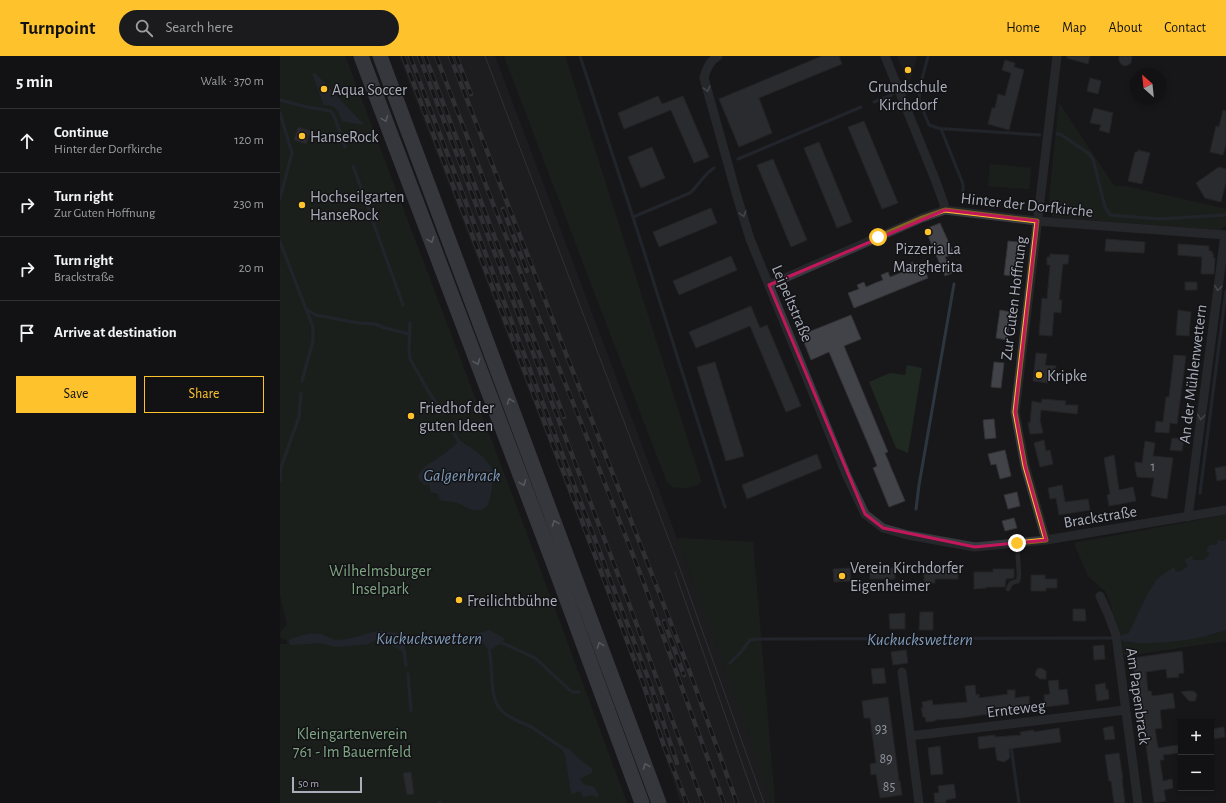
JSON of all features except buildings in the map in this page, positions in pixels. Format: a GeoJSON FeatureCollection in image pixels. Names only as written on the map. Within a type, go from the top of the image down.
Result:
{"type":"FeatureCollection","features":[{"type":"Feature","properties":{"kind":"highway"},"geometry":{"type":"LineString","coordinates":[[361,56],[550,555],[642,803]]}},
{"type":"Feature","properties":{"kind":"highway"},"geometry":{"type":"LineString","coordinates":[[380,56],[659,803]]}},
{"type":"Feature","properties":{"kind":"street","name":"Leipeltstraße"},"geometry":{"type":"LineString","coordinates":[[718,56],[714,58],[707,67],[704,78],[750,239],[847,476],[865,514],[883,528],[908,534]]}},
{"type":"Feature","properties":{"kind":"street"},"geometry":{"type":"LineString","coordinates":[[885,56],[938,186],[945,210]]}},
{"type":"Feature","properties":{"kind":"street","name":"Zur Guten Hoffnung"},"geometry":{"type":"LineString","coordinates":[[1046,540],[1025,466],[1015,412],[1057,56]]}},
{"type":"Feature","properties":{"kind":"street","name":"Hinter der Dorfkirche"},"geometry":{"type":"LineString","coordinates":[[769,285],[915,221],[945,210],[1037,221],[1225,235]]}},
{"type":"Feature","properties":{"kind":"street","name":"An der Mühlenwettern"},"geometry":{"type":"LineString","coordinates":[[1188,517],[1225,235]]}},
{"type":"Feature","properties":{"kind":"street","name":"Brackstraße"},"geometry":{"type":"LineString","coordinates":[[908,534],[975,547],[1046,540],[1226,510]]}},
{"type":"Feature","properties":{"kind":"street","name":"Am Papenbrack"},"geometry":{"type":"LineString","coordinates":[[1100,596],[1109,616],[1116,638],[1138,803]]}},
{"type":"Feature","properties":{"kind":"street"},"geometry":{"type":"LineString","coordinates":[[902,672],[919,803]]}},
{"type":"Feature","properties":{"kind":"street","name":"Ernteweg"},"geometry":{"type":"LineString","coordinates":[[910,736],[1125,710]]}},
{"type":"Feature","properties":{"kind":"lane"},"geometry":{"type":"LineString","coordinates":[[1008,589],[1010,583],[1018,581],[1017,543]]}},
{"type":"Feature","properties":{"kind":"highlighted area"},"geometry":{"type":"Polygon","coordinates":[[[945,210],[1037,221],[1015,412],[1025,466],[1046,540],[975,547],[883,528],[865,514],[769,285],[945,210]]]}},
{"type":"Feature","properties":{"kind":"shaded area"},"geometry":{"type":"Polygon","coordinates":[[[399,56],[495,56],[672,525],[730,682],[772,803],[681,803],[638,677],[585,536],[399,56]]]}},
{"type":"Feature","properties":{"kind":"shaded area","name":"Grundschule Kirchdorf"},"geometry":{"type":"Polygon","coordinates":[[[897,56],[917,56],[909,85],[897,56]]]}},
{"type":"Feature","properties":{"kind":"green space","name":"Wilhelmsburger Inselpark"},"geometry":{"type":"Polygon","coordinates":[[[280,56],[345,56],[524,526],[627,803],[280,803],[280,644],[287,644],[287,640],[281,638],[280,633],[287,624],[280,595],[280,56]],[[452,447],[431,462],[420,473],[434,493],[438,494],[440,500],[457,503],[473,510],[488,504],[493,479],[492,471],[489,465],[479,453],[452,447]]]}},
{"type":"Feature","properties":{"kind":"green space"},"geometry":{"type":"Polygon","coordinates":[[[504,56],[565,56],[701,481],[698,485],[685,488],[672,487],[667,482],[504,56]]]}},
{"type":"Feature","properties":{"kind":"green space"},"geometry":{"type":"Polygon","coordinates":[[[1059,103],[1114,186],[1125,186],[1226,209],[1226,225],[1220,230],[1053,217],[1048,210],[1059,103]]]}},
{"type":"Feature","properties":{"kind":"green space"},"geometry":{"type":"Polygon","coordinates":[[[990,164],[1031,168],[1029,189],[988,186],[990,164]]]}},
{"type":"Feature","properties":{"kind":"green space"},"geometry":{"type":"Polygon","coordinates":[[[907,365],[922,368],[908,453],[896,448],[869,382],[890,373],[905,375],[907,365]]]}},
{"type":"Feature","properties":{"kind":"green space"},"geometry":{"type":"Polygon","coordinates":[[[1226,515],[1226,539],[1223,541],[1217,540],[1218,542],[1216,545],[1213,545],[1209,551],[1211,554],[1203,560],[1193,560],[1192,556],[1187,562],[1188,566],[1181,571],[1176,572],[1174,567],[1145,599],[1129,633],[1121,635],[1106,592],[1088,576],[1074,543],[1226,515]]]}},
{"type":"Feature","properties":{"kind":"green space"},"geometry":{"type":"Polygon","coordinates":[[[677,538],[753,542],[775,803],[772,803],[730,682],[677,538]]]}},
{"type":"Feature","properties":{"kind":"green space"},"geometry":{"type":"Polygon","coordinates":[[[1226,630],[1226,641],[1124,656],[1122,641],[1129,643],[1213,635],[1226,630]]]}},
{"type":"Feature","properties":{"kind":"water","name":"Aqua Soccer"},"geometry":{"type":"Polygon","coordinates":[[[312,73],[316,74],[364,125],[342,121],[334,107],[324,105],[312,73]]]}},
{"type":"Feature","properties":{"kind":"water","name":"Galgenbrack"},"geometry":{"type":"Polygon","coordinates":[[[461,441],[476,451],[487,461],[493,473],[489,501],[486,507],[481,510],[472,510],[458,503],[440,500],[438,494],[431,492],[429,484],[424,485],[418,478],[419,474],[424,468],[461,441]]]}},
{"type":"Feature","properties":{"kind":"water"},"geometry":{"type":"Polygon","coordinates":[[[1226,539],[1226,630],[1207,636],[1178,641],[1132,643],[1122,641],[1121,635],[1129,633],[1145,599],[1157,579],[1174,567],[1176,572],[1181,571],[1188,566],[1185,560],[1192,556],[1193,560],[1203,560],[1210,554],[1207,551],[1210,545],[1216,545],[1218,542],[1217,540],[1223,541],[1226,539]]]}},
{"type":"Feature","properties":{"kind":"water"},"geometry":{"type":"Polygon","coordinates":[[[489,630],[505,639],[492,649],[488,649],[482,641],[479,640],[476,634],[489,630]]]}},
{"type":"Feature","properties":{"kind":"water"},"geometry":{"type":"Polygon","coordinates":[[[377,631],[429,638],[431,646],[422,646],[414,643],[408,644],[405,646],[405,652],[403,653],[401,650],[378,638],[368,644],[337,647],[319,643],[290,645],[289,640],[308,634],[316,634],[335,640],[342,640],[377,631]]]}},
{"type":"Feature","properties":{"kind":"water"},"geometry":{"type":"Polygon","coordinates":[[[566,747],[592,769],[592,773],[580,778],[584,784],[592,786],[597,791],[599,797],[592,795],[582,797],[582,793],[579,791],[572,794],[565,754],[563,751],[566,747]]]}},
{"type":"Feature","properties":{"kind":"waterway"},"geometry":{"type":"LineString","coordinates":[[580,56],[725,507]]}},
{"type":"Feature","properties":{"kind":"waterway"},"geometry":{"type":"LineString","coordinates":[[928,56],[921,83],[919,100],[929,125],[941,129],[963,184],[963,198]]}},
{"type":"Feature","properties":{"kind":"waterway"},"geometry":{"type":"LineString","coordinates":[[913,86],[921,83]]}},
{"type":"Feature","properties":{"kind":"waterway"},"geometry":{"type":"LineString","coordinates":[[874,102],[892,95]]}},
{"type":"Feature","properties":{"kind":"waterway"},"geometry":{"type":"LineString","coordinates":[[280,100],[331,111],[345,147]]}},
{"type":"Feature","properties":{"kind":"waterway"},"geometry":{"type":"LineString","coordinates":[[738,159],[861,107]]}},
{"type":"Feature","properties":{"kind":"waterway"},"geometry":{"type":"LineString","coordinates":[[280,113],[292,153],[280,198]]}},
{"type":"Feature","properties":{"kind":"waterway"},"geometry":{"type":"LineString","coordinates":[[941,129],[1040,135]]}},
{"type":"Feature","properties":{"kind":"waterway"},"geometry":{"type":"LineString","coordinates":[[1057,134],[1060,134],[1088,153],[1093,159],[1105,207],[1110,215],[1159,219],[1225,215]]}},
{"type":"Feature","properties":{"kind":"waterway"},"geometry":{"type":"LineString","coordinates":[[353,166],[403,305]]}},
{"type":"Feature","properties":{"kind":"waterway"},"geometry":{"type":"LineString","coordinates":[[633,217],[690,193],[707,173],[714,168]]}},
{"type":"Feature","properties":{"kind":"waterway"},"geometry":{"type":"LineString","coordinates":[[280,242],[313,327],[313,341],[302,381]]}},
{"type":"Feature","properties":{"kind":"waterway"},"geometry":{"type":"LineString","coordinates":[[916,509],[954,284]]}},
{"type":"Feature","properties":{"kind":"waterway"},"geometry":{"type":"LineString","coordinates":[[1200,493],[1226,291]]}},
{"type":"Feature","properties":{"kind":"waterway"},"geometry":{"type":"LineString","coordinates":[[307,310],[316,315],[358,323],[375,324],[409,334]]}},
{"type":"Feature","properties":{"kind":"waterway"},"geometry":{"type":"LineString","coordinates":[[410,323],[410,359],[430,394],[444,414]]}},
{"type":"Feature","properties":{"kind":"waterway"},"geometry":{"type":"LineString","coordinates":[[280,481],[281,467],[299,417],[301,393]]}},
{"type":"Feature","properties":{"kind":"waterway"},"geometry":{"type":"LineString","coordinates":[[449,424],[459,442]]}},
{"type":"Feature","properties":{"kind":"waterway","name":"Kuckuckswettern"},"geometry":{"type":"LineString","coordinates":[[427,641],[469,640],[481,637]]}},
{"type":"Feature","properties":{"kind":"waterway","name":"Kuckuckswettern"},"geometry":{"type":"LineString","coordinates":[[730,663],[750,640],[758,639],[1121,638]]}},
{"type":"Feature","properties":{"kind":"waterway","name":"Kuckuckswettern"},"geometry":{"type":"LineString","coordinates":[[498,641],[535,658],[572,692],[579,692]]}},
{"type":"Feature","properties":{"kind":"waterway"},"geometry":{"type":"LineString","coordinates":[[489,649],[493,693],[499,707],[507,715],[533,728],[564,749]]}},
{"type":"Feature","properties":{"kind":"waterway"},"geometry":{"type":"LineString","coordinates":[[404,650],[406,666]]}},
{"type":"Feature","properties":{"kind":"waterway"},"geometry":{"type":"LineString","coordinates":[[408,674],[411,711]]}},
{"type":"Feature","properties":{"kind":"waterway"},"geometry":{"type":"LineString","coordinates":[[1011,746],[1019,803]]}},
{"type":"Feature","properties":{"kind":"tram line"},"geometry":{"type":"LineString","coordinates":[[485,56],[679,566],[764,803]]}},
{"type":"Feature","properties":{"kind":"tram line"},"geometry":{"type":"LineString","coordinates":[[675,572],[756,803]]}},
{"type":"Feature","properties":{"kind":"railway"},"geometry":{"type":"LineString","coordinates":[[403,56],[562,468],[643,683],[664,746],[687,803]]}},
{"type":"Feature","properties":{"kind":"railway"},"geometry":{"type":"LineString","coordinates":[[410,56],[650,683],[677,763]]}},
{"type":"Feature","properties":{"kind":"railway"},"geometry":{"type":"LineString","coordinates":[[419,56],[622,585],[703,803]]}},
{"type":"Feature","properties":{"kind":"railway"},"geometry":{"type":"LineString","coordinates":[[425,56],[564,417]]}},
{"type":"Feature","properties":{"kind":"railway"},"geometry":{"type":"LineString","coordinates":[[436,56],[497,214],[642,578],[724,803]]}},
{"type":"Feature","properties":{"kind":"railway"},"geometry":{"type":"LineString","coordinates":[[450,56],[688,667],[737,803]]}},
{"type":"Feature","properties":{"kind":"railway"},"geometry":{"type":"LineString","coordinates":[[456,56],[471,94]]}},
{"type":"Feature","properties":{"kind":"railway"},"geometry":{"type":"LineString","coordinates":[[503,209],[527,271]]}},
{"type":"Feature","properties":{"kind":"railway"},"geometry":{"type":"LineString","coordinates":[[664,621],[684,675]]}},
{"type":"Feature","properties":{"kind":"place","name":"Grundschule Kirchdorf"},"geometry":{"type":"Point","coordinates":[908,70]}},
{"type":"Feature","properties":{"kind":"place","name":"Aqua Soccer"},"geometry":{"type":"Point","coordinates":[324,89]}},
{"type":"Feature","properties":{"kind":"place","name":"HanseRock"},"geometry":{"type":"Point","coordinates":[302,136]}},
{"type":"Feature","properties":{"kind":"place","name":"Hochseilgarten HanseRock"},"geometry":{"type":"Point","coordinates":[302,205]}},
{"type":"Feature","properties":{"kind":"place","name":"Pizzeria La Margherita"},"geometry":{"type":"Point","coordinates":[928,232]}},
{"type":"Feature","properties":{"kind":"place","name":"Kripke"},"geometry":{"type":"Point","coordinates":[1039,375]}},
{"type":"Feature","properties":{"kind":"place","name":"Friedhof der guten Ideen"},"geometry":{"type":"Point","coordinates":[411,416]}},
{"type":"Feature","properties":{"kind":"place","name":"Verein Kirchdorfer Eigenheimer"},"geometry":{"type":"Point","coordinates":[842,576]}},
{"type":"Feature","properties":{"kind":"place","name":"Freilichtbühne"},"geometry":{"type":"Point","coordinates":[459,600]}},
{"type":"Feature","properties":{"kind":"route"},"geometry":{"type":"LineString","coordinates":[[878,237],[945,210],[1037,221],[1015,412],[1025,466],[1046,540],[1017,543]]}},
{"type":"Feature","properties":{"kind":"park label","name":"Kleingartenverein 761 - Im Bauernfeld"},"geometry":{"type":"Point","coordinates":[352,742]}}]}
